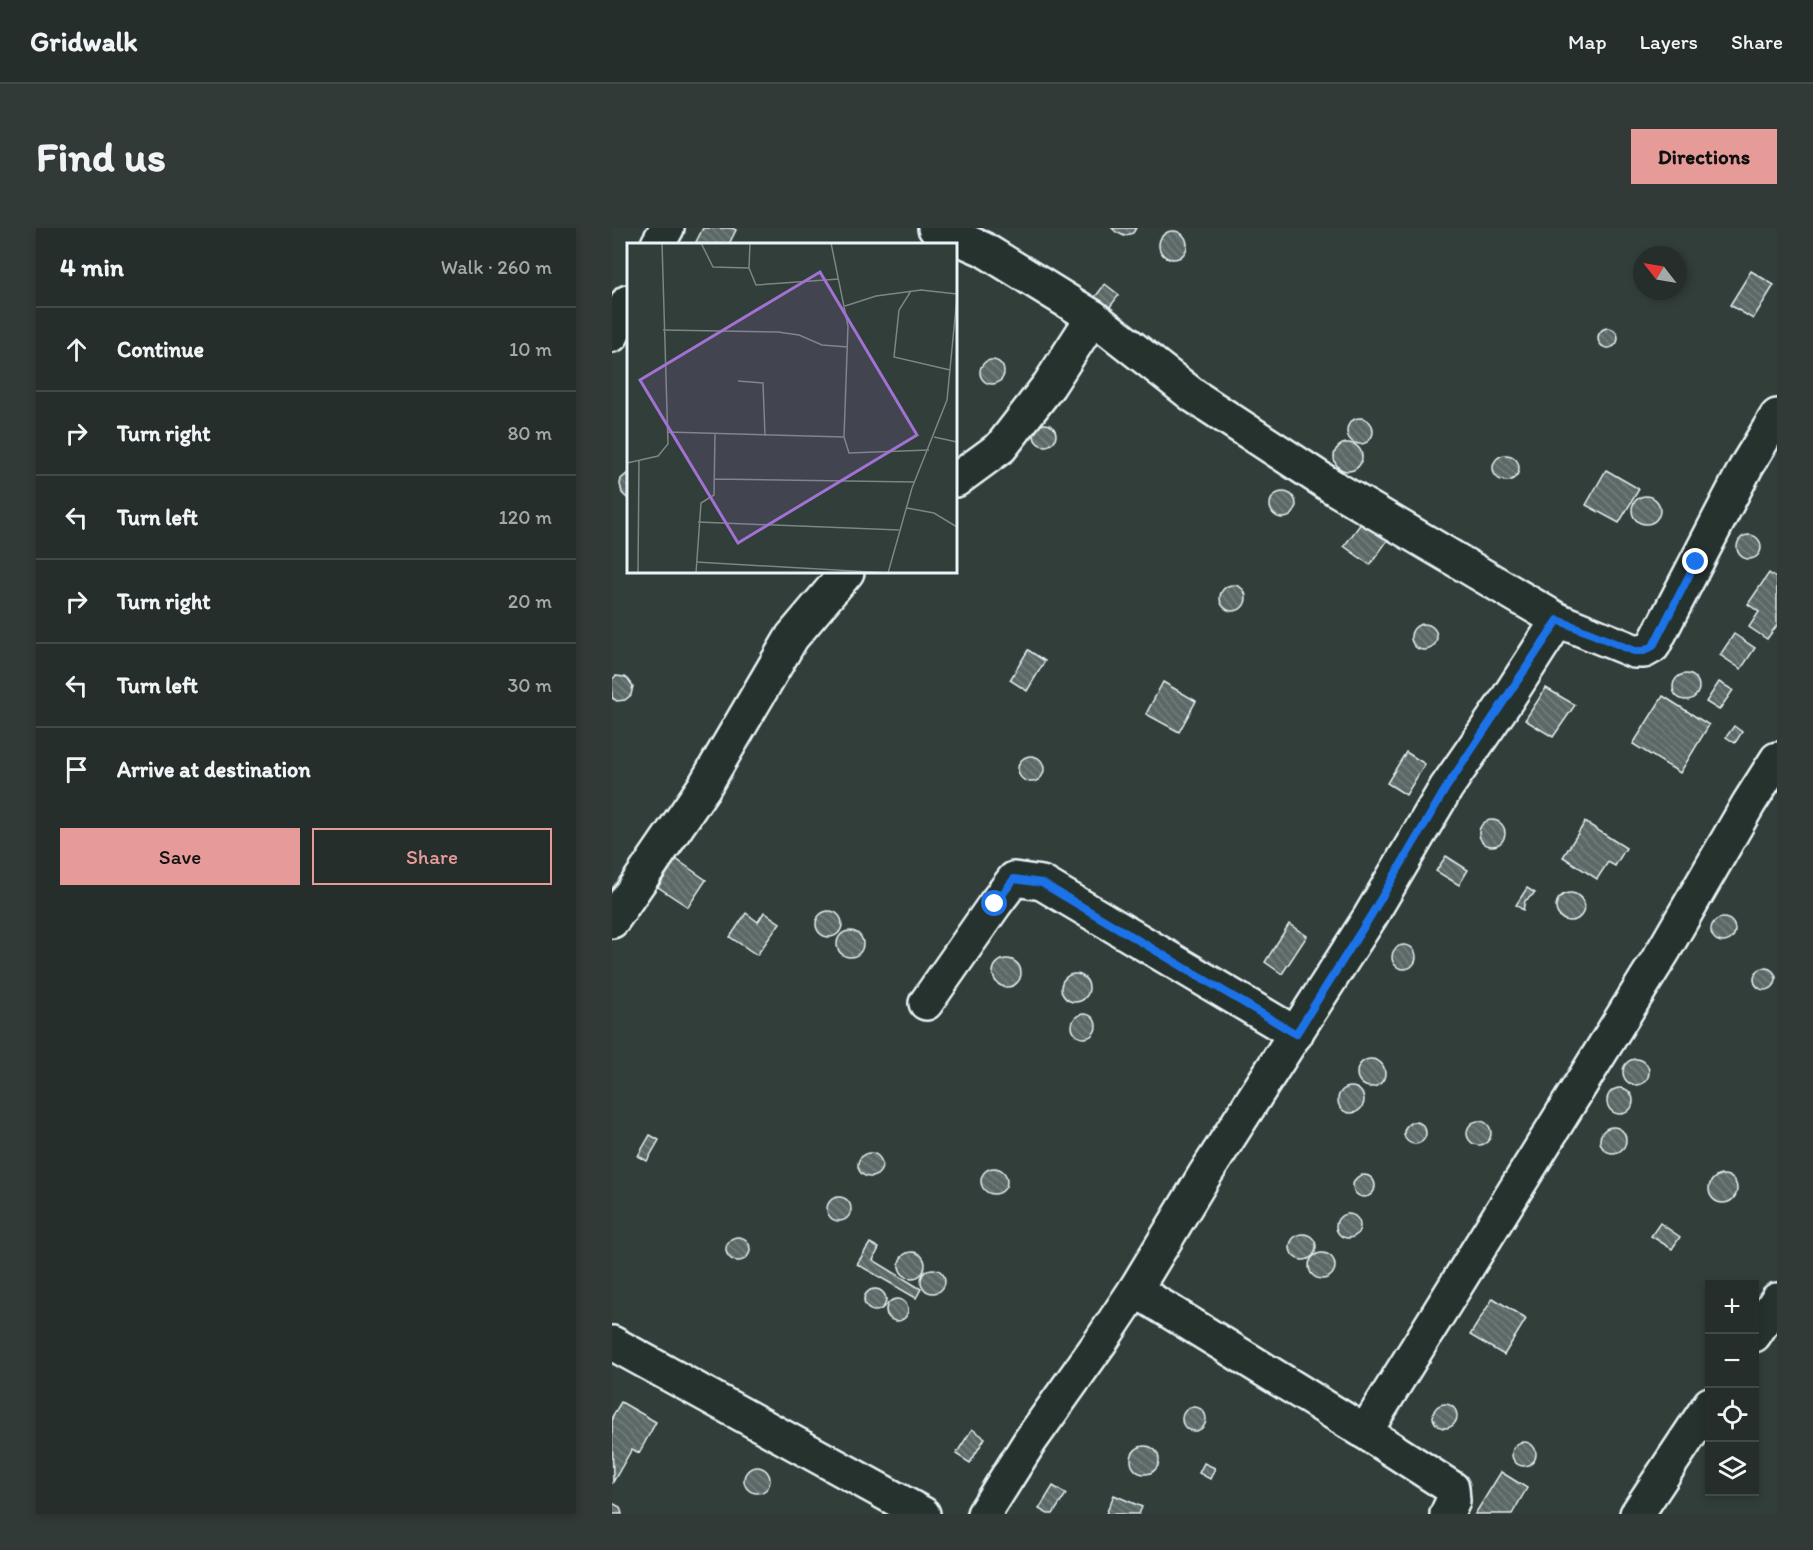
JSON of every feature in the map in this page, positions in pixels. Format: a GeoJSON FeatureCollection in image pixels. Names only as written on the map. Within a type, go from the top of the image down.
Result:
{"type":"FeatureCollection","features":[{"type":"Feature","properties":{"kind":"street"},"geometry":{"type":"LineString","coordinates":[[659,243],[667,228]]}},
{"type":"Feature","properties":{"kind":"street"},"geometry":{"type":"LineString","coordinates":[[935,228],[983,249],[1093,317],[1194,396],[1336,489],[1558,620],[1634,651],[1644,651],[1653,646],[1742,475],[1777,416]]}},
{"type":"Feature","properties":{"kind":"street"},"geometry":{"type":"LineString","coordinates":[[612,335],[627,304]]}},
{"type":"Feature","properties":{"kind":"street"},"geometry":{"type":"LineString","coordinates":[[957,479],[1001,447],[1049,385],[1093,317]]}},
{"type":"Feature","properties":{"kind":"street"},"geometry":{"type":"LineString","coordinates":[[612,921],[704,787],[792,637],[846,573]]}},
{"type":"Feature","properties":{"kind":"street"},"geometry":{"type":"LineString","coordinates":[[984,1514],[1030,1441],[1135,1290],[1204,1176],[1370,917],[1446,788],[1558,620]]}},
{"type":"Feature","properties":{"kind":"street"},"geometry":{"type":"LineString","coordinates":[[1365,1432],[1664,950],[1777,759]]}},
{"type":"Feature","properties":{"kind":"street"},"geometry":{"type":"LineString","coordinates":[[927,1003],[1014,879],[1042,883],[1296,1034]]}},
{"type":"Feature","properties":{"kind":"street"},"geometry":{"type":"LineString","coordinates":[[1135,1290],[1452,1488],[1453,1501],[1447,1514]]}},
{"type":"Feature","properties":{"kind":"street"},"geometry":{"type":"LineString","coordinates":[[1756,1334],[1777,1300]]}},
{"type":"Feature","properties":{"kind":"street"},"geometry":{"type":"LineString","coordinates":[[612,1343],[923,1514]]}},
{"type":"Feature","properties":{"kind":"street"},"geometry":{"type":"LineString","coordinates":[[1637,1514],[1705,1412]]}},
{"type":"Feature","properties":{"kind":"building"},"geometry":{"type":"Polygon","coordinates":[[[703,228],[736,230],[730,243],[696,243],[703,228]]]}},
{"type":"Feature","properties":{"kind":"building"},"geometry":{"type":"Polygon","coordinates":[[[1112,228],[1136,228],[1133,233],[1124,236],[1112,228]]]}},
{"type":"Feature","properties":{"kind":"building"},"geometry":{"type":"Polygon","coordinates":[[[1173,231],[1183,235],[1187,245],[1183,255],[1173,259],[1163,255],[1159,245],[1163,235],[1173,231]]]}},
{"type":"Feature","properties":{"kind":"building"},"geometry":{"type":"Polygon","coordinates":[[[1751,271],[1774,285],[1753,319],[1730,305],[1751,271]]]}},
{"type":"Feature","properties":{"kind":"building"},"geometry":{"type":"Polygon","coordinates":[[[1105,284],[1119,295],[1109,308],[1095,297],[1105,284]]]}},
{"type":"Feature","properties":{"kind":"building"},"geometry":{"type":"Polygon","coordinates":[[[1608,328],[1615,331],[1618,338],[1615,345],[1608,348],[1601,345],[1598,338],[1601,331],[1608,328]]]}},
{"type":"Feature","properties":{"kind":"building"},"geometry":{"type":"Polygon","coordinates":[[[992,360],[1001,363],[1004,372],[1001,381],[992,384],[983,381],[980,372],[983,363],[992,360]]]}},
{"type":"Feature","properties":{"kind":"building"},"geometry":{"type":"Polygon","coordinates":[[[1360,418],[1369,422],[1373,431],[1369,440],[1360,444],[1351,440],[1347,431],[1351,422],[1360,418]]]}},
{"type":"Feature","properties":{"kind":"building"},"geometry":{"type":"Polygon","coordinates":[[[1041,424],[1049,424],[1056,431],[1056,439],[1049,446],[1041,446],[1034,439],[1034,431],[1041,424]]]}},
{"type":"Feature","properties":{"kind":"building"},"geometry":{"type":"Polygon","coordinates":[[[1348,443],[1358,447],[1362,457],[1358,467],[1348,471],[1338,467],[1334,457],[1338,447],[1348,443]]]}},
{"type":"Feature","properties":{"kind":"building"},"geometry":{"type":"Polygon","coordinates":[[[1506,455],[1515,459],[1519,468],[1515,477],[1506,481],[1497,477],[1493,468],[1497,459],[1506,455]]]}},
{"type":"Feature","properties":{"kind":"building"},"geometry":{"type":"Polygon","coordinates":[[[1606,470],[1639,489],[1619,523],[1586,505],[1606,470]]]}},
{"type":"Feature","properties":{"kind":"building"},"geometry":{"type":"Polygon","coordinates":[[[627,474],[627,498],[622,493],[621,479],[627,474]]]}},
{"type":"Feature","properties":{"kind":"building"},"geometry":{"type":"Polygon","coordinates":[[[1283,492],[1292,496],[1296,505],[1292,514],[1283,518],[1274,514],[1270,505],[1274,496],[1283,492]]]}},
{"type":"Feature","properties":{"kind":"building"},"geometry":{"type":"Polygon","coordinates":[[[1646,496],[1656,500],[1660,510],[1656,520],[1646,524],[1636,520],[1632,510],[1636,500],[1646,496]]]}},
{"type":"Feature","properties":{"kind":"building"},"geometry":{"type":"Polygon","coordinates":[[[1365,518],[1390,537],[1370,565],[1344,546],[1365,518]]]}},
{"type":"Feature","properties":{"kind":"building"},"geometry":{"type":"Polygon","coordinates":[[[1749,535],[1754,536],[1760,542],[1760,552],[1754,558],[1749,559],[1744,558],[1738,552],[1737,547],[1738,542],[1744,536],[1749,535]]]}},
{"type":"Feature","properties":{"kind":"building"},"geometry":{"type":"Polygon","coordinates":[[[1769,573],[1777,579],[1777,625],[1767,639],[1749,627],[1759,612],[1748,604],[1769,573]]]}},
{"type":"Feature","properties":{"kind":"building"},"geometry":{"type":"Polygon","coordinates":[[[1233,585],[1243,588],[1246,598],[1243,608],[1233,611],[1223,608],[1220,598],[1223,588],[1233,585]]]}},
{"type":"Feature","properties":{"kind":"building"},"geometry":{"type":"Polygon","coordinates":[[[1424,624],[1434,627],[1437,637],[1434,647],[1424,650],[1414,647],[1411,637],[1414,627],[1424,624]]]}},
{"type":"Feature","properties":{"kind":"building"},"geometry":{"type":"Polygon","coordinates":[[[1734,634],[1755,648],[1741,669],[1720,655],[1734,634]]]}},
{"type":"Feature","properties":{"kind":"building"},"geometry":{"type":"Polygon","coordinates":[[[1028,650],[1045,661],[1027,691],[1010,680],[1028,650]]]}},
{"type":"Feature","properties":{"kind":"building"},"geometry":{"type":"Polygon","coordinates":[[[1686,674],[1695,678],[1699,687],[1695,696],[1686,700],[1677,696],[1673,687],[1677,678],[1686,674]]]}},
{"type":"Feature","properties":{"kind":"building"},"geometry":{"type":"Polygon","coordinates":[[[616,676],[625,677],[633,686],[631,695],[625,700],[617,701],[612,698],[612,679],[616,676]]]}},
{"type":"Feature","properties":{"kind":"building"},"geometry":{"type":"Polygon","coordinates":[[[1163,682],[1196,701],[1179,732],[1146,714],[1163,682]]]}},
{"type":"Feature","properties":{"kind":"building"},"geometry":{"type":"Polygon","coordinates":[[[1719,682],[1733,690],[1719,710],[1706,702],[1719,682]]]}},
{"type":"Feature","properties":{"kind":"building"},"geometry":{"type":"Polygon","coordinates":[[[1546,688],[1575,705],[1553,737],[1525,720],[1546,688]]]}},
{"type":"Feature","properties":{"kind":"building"},"geometry":{"type":"Polygon","coordinates":[[[1663,696],[1709,725],[1680,773],[1633,744],[1663,696]]]}},
{"type":"Feature","properties":{"kind":"building"},"geometry":{"type":"Polygon","coordinates":[[[1734,726],[1742,732],[1735,743],[1726,737],[1734,726]]]}},
{"type":"Feature","properties":{"kind":"building"},"geometry":{"type":"Polygon","coordinates":[[[1406,752],[1425,764],[1406,795],[1387,783],[1406,752]]]}},
{"type":"Feature","properties":{"kind":"building"},"geometry":{"type":"Polygon","coordinates":[[[1031,756],[1041,759],[1044,769],[1041,779],[1031,782],[1021,779],[1018,769],[1021,759],[1031,756]]]}},
{"type":"Feature","properties":{"kind":"building"},"geometry":{"type":"Polygon","coordinates":[[[1492,820],[1501,824],[1505,833],[1501,842],[1492,846],[1483,842],[1479,833],[1483,824],[1492,820]]]}},
{"type":"Feature","properties":{"kind":"building"},"geometry":{"type":"Polygon","coordinates":[[[1585,822],[1626,848],[1615,866],[1608,862],[1597,879],[1563,857],[1585,822]]]}},
{"type":"Feature","properties":{"kind":"building"},"geometry":{"type":"Polygon","coordinates":[[[1446,856],[1468,870],[1459,885],[1436,871],[1446,856]]]}},
{"type":"Feature","properties":{"kind":"building"},"geometry":{"type":"Polygon","coordinates":[[[676,859],[706,880],[688,907],[658,887],[676,859]]]}},
{"type":"Feature","properties":{"kind":"building"},"geometry":{"type":"Polygon","coordinates":[[[1527,888],[1535,893],[1525,901],[1523,910],[1516,905],[1527,888]]]}},
{"type":"Feature","properties":{"kind":"building"},"geometry":{"type":"Polygon","coordinates":[[[1570,893],[1580,897],[1584,907],[1580,917],[1570,921],[1560,917],[1556,907],[1560,897],[1570,893]]]}},
{"type":"Feature","properties":{"kind":"building"},"geometry":{"type":"Polygon","coordinates":[[[829,911],[839,914],[842,924],[839,934],[829,937],[819,934],[816,924],[819,914],[829,911]]]}},
{"type":"Feature","properties":{"kind":"building"},"geometry":{"type":"Polygon","coordinates":[[[764,912],[780,923],[757,955],[730,937],[746,913],[758,922],[764,912]]]}},
{"type":"Feature","properties":{"kind":"building"},"geometry":{"type":"Polygon","coordinates":[[[1718,918],[1728,918],[1735,925],[1735,935],[1728,942],[1718,942],[1711,935],[1711,925],[1718,918]]]}},
{"type":"Feature","properties":{"kind":"building"},"geometry":{"type":"Polygon","coordinates":[[[1289,924],[1307,936],[1282,974],[1265,962],[1289,924]]]}},
{"type":"Feature","properties":{"kind":"building"},"geometry":{"type":"Polygon","coordinates":[[[850,931],[860,934],[863,944],[860,954],[850,957],[840,954],[837,944],[840,934],[850,931]]]}},
{"type":"Feature","properties":{"kind":"building"},"geometry":{"type":"Polygon","coordinates":[[[1404,945],[1413,948],[1416,957],[1413,966],[1404,969],[1395,966],[1392,957],[1395,948],[1404,945]]]}},
{"type":"Feature","properties":{"kind":"building"},"geometry":{"type":"Polygon","coordinates":[[[1007,959],[1017,963],[1021,973],[1017,983],[1007,987],[997,983],[993,973],[997,963],[1007,959]]]}},
{"type":"Feature","properties":{"kind":"building"},"geometry":{"type":"Polygon","coordinates":[[[1765,968],[1773,971],[1776,979],[1773,987],[1765,990],[1757,987],[1754,979],[1757,971],[1765,968]]]}},
{"type":"Feature","properties":{"kind":"building"},"geometry":{"type":"Polygon","coordinates":[[[1075,974],[1085,978],[1089,988],[1085,998],[1075,1002],[1065,998],[1061,988],[1065,978],[1075,974]]]}},
{"type":"Feature","properties":{"kind":"building"},"geometry":{"type":"Polygon","coordinates":[[[1084,1014],[1093,1017],[1096,1026],[1093,1035],[1084,1038],[1075,1035],[1072,1026],[1075,1017],[1084,1014]]]}},
{"type":"Feature","properties":{"kind":"building"},"geometry":{"type":"Polygon","coordinates":[[[1371,1059],[1381,1063],[1385,1073],[1381,1083],[1371,1087],[1361,1083],[1357,1073],[1361,1063],[1371,1059]]]}},
{"type":"Feature","properties":{"kind":"building"},"geometry":{"type":"Polygon","coordinates":[[[1636,1059],[1646,1062],[1649,1072],[1646,1082],[1636,1085],[1626,1082],[1623,1072],[1626,1062],[1636,1059]]]}},
{"type":"Feature","properties":{"kind":"building"},"geometry":{"type":"Polygon","coordinates":[[[1351,1087],[1361,1090],[1364,1100],[1361,1110],[1351,1113],[1341,1110],[1338,1100],[1341,1090],[1351,1087]]]}},
{"type":"Feature","properties":{"kind":"building"},"geometry":{"type":"Polygon","coordinates":[[[1620,1088],[1630,1091],[1633,1101],[1630,1111],[1620,1114],[1610,1111],[1607,1101],[1610,1091],[1620,1088]]]}},
{"type":"Feature","properties":{"kind":"building"},"geometry":{"type":"Polygon","coordinates":[[[1479,1121],[1487,1125],[1491,1133],[1487,1141],[1479,1145],[1471,1141],[1467,1133],[1471,1125],[1479,1121]]]}},
{"type":"Feature","properties":{"kind":"building"},"geometry":{"type":"Polygon","coordinates":[[[1415,1122],[1425,1129],[1426,1133],[1419,1143],[1415,1144],[1405,1137],[1404,1133],[1411,1123],[1415,1122]]]}},
{"type":"Feature","properties":{"kind":"building"},"geometry":{"type":"Polygon","coordinates":[[[1613,1127],[1622,1131],[1626,1140],[1622,1149],[1613,1153],[1604,1149],[1600,1140],[1604,1131],[1613,1127]]]}},
{"type":"Feature","properties":{"kind":"building"},"geometry":{"type":"Polygon","coordinates":[[[650,1135],[659,1140],[647,1161],[638,1156],[650,1135]]]}},
{"type":"Feature","properties":{"kind":"building"},"geometry":{"type":"Polygon","coordinates":[[[870,1153],[875,1154],[881,1160],[881,1170],[875,1176],[870,1177],[865,1176],[859,1170],[858,1165],[859,1160],[865,1154],[870,1153]]]}},
{"type":"Feature","properties":{"kind":"building"},"geometry":{"type":"Polygon","coordinates":[[[994,1168],[1004,1171],[1007,1181],[1004,1191],[994,1194],[984,1191],[981,1181],[984,1171],[994,1168]]]}},
{"type":"Feature","properties":{"kind":"building"},"geometry":{"type":"Polygon","coordinates":[[[1364,1175],[1372,1178],[1375,1186],[1372,1194],[1364,1197],[1356,1194],[1353,1186],[1356,1178],[1364,1175]]]}},
{"type":"Feature","properties":{"kind":"building"},"geometry":{"type":"Polygon","coordinates":[[[1723,1175],[1733,1179],[1737,1189],[1733,1199],[1723,1203],[1713,1199],[1709,1189],[1713,1179],[1723,1175]]]}},
{"type":"Feature","properties":{"kind":"building"},"geometry":{"type":"Polygon","coordinates":[[[839,1197],[844,1198],[850,1204],[850,1214],[844,1220],[839,1221],[834,1220],[828,1214],[827,1209],[828,1204],[834,1198],[839,1197]]]}},
{"type":"Feature","properties":{"kind":"building"},"geometry":{"type":"Polygon","coordinates":[[[1348,1214],[1357,1217],[1360,1226],[1357,1235],[1348,1238],[1339,1235],[1336,1226],[1339,1217],[1348,1214]]]}},
{"type":"Feature","properties":{"kind":"building"},"geometry":{"type":"Polygon","coordinates":[[[1660,1223],[1680,1237],[1672,1249],[1651,1236],[1660,1223]]]}},
{"type":"Feature","properties":{"kind":"building"},"geometry":{"type":"Polygon","coordinates":[[[1303,1234],[1312,1238],[1316,1247],[1312,1256],[1303,1260],[1294,1256],[1290,1247],[1294,1238],[1303,1234]]]}},
{"type":"Feature","properties":{"kind":"building"},"geometry":{"type":"Polygon","coordinates":[[[738,1237],[746,1241],[750,1249],[746,1257],[738,1261],[730,1257],[726,1249],[730,1241],[738,1237]]]}},
{"type":"Feature","properties":{"kind":"building"},"geometry":{"type":"Polygon","coordinates":[[[870,1243],[879,1248],[873,1260],[921,1289],[916,1298],[857,1264],[870,1243]]]}},
{"type":"Feature","properties":{"kind":"building"},"geometry":{"type":"Polygon","coordinates":[[[912,1252],[921,1256],[925,1265],[921,1274],[912,1278],[903,1274],[899,1265],[903,1256],[912,1252]]]}},
{"type":"Feature","properties":{"kind":"building"},"geometry":{"type":"Polygon","coordinates":[[[1322,1253],[1331,1257],[1335,1266],[1331,1275],[1322,1279],[1313,1275],[1309,1266],[1313,1257],[1322,1253]]]}},
{"type":"Feature","properties":{"kind":"building"},"geometry":{"type":"Polygon","coordinates":[[[933,1269],[938,1270],[944,1276],[944,1286],[938,1292],[933,1293],[928,1292],[922,1286],[921,1281],[922,1276],[928,1270],[933,1269]]]}},
{"type":"Feature","properties":{"kind":"building"},"geometry":{"type":"Polygon","coordinates":[[[875,1289],[883,1292],[886,1300],[883,1308],[875,1311],[867,1308],[864,1300],[867,1292],[875,1289]]]}},
{"type":"Feature","properties":{"kind":"building"},"geometry":{"type":"Polygon","coordinates":[[[1493,1298],[1526,1319],[1504,1355],[1470,1335],[1493,1298]]]}},
{"type":"Feature","properties":{"kind":"building"},"geometry":{"type":"Polygon","coordinates":[[[897,1299],[905,1302],[908,1310],[905,1318],[897,1321],[889,1318],[886,1310],[889,1302],[897,1299]]]}},
{"type":"Feature","properties":{"kind":"building"},"geometry":{"type":"Polygon","coordinates":[[[621,1402],[656,1422],[639,1453],[632,1449],[613,1482],[612,1417],[621,1402]]]}},
{"type":"Feature","properties":{"kind":"building"},"geometry":{"type":"Polygon","coordinates":[[[1440,1404],[1450,1404],[1457,1411],[1457,1421],[1450,1428],[1440,1428],[1433,1421],[1433,1411],[1440,1404]]]}},
{"type":"Feature","properties":{"kind":"building"},"geometry":{"type":"Polygon","coordinates":[[[1194,1407],[1203,1410],[1206,1419],[1203,1428],[1194,1431],[1185,1428],[1182,1419],[1185,1410],[1194,1407]]]}},
{"type":"Feature","properties":{"kind":"building"},"geometry":{"type":"Polygon","coordinates":[[[972,1429],[985,1438],[970,1463],[956,1454],[972,1429]]]}},
{"type":"Feature","properties":{"kind":"building"},"geometry":{"type":"Polygon","coordinates":[[[1524,1442],[1529,1443],[1535,1449],[1535,1459],[1529,1465],[1524,1466],[1519,1465],[1513,1459],[1512,1454],[1513,1449],[1519,1443],[1524,1442]]]}},
{"type":"Feature","properties":{"kind":"building"},"geometry":{"type":"Polygon","coordinates":[[[1145,1446],[1155,1450],[1159,1460],[1155,1470],[1145,1474],[1135,1470],[1131,1460],[1135,1450],[1145,1446]]]}},
{"type":"Feature","properties":{"kind":"building"},"geometry":{"type":"Polygon","coordinates":[[[1204,1463],[1215,1468],[1210,1479],[1199,1473],[1204,1463]]]}},
{"type":"Feature","properties":{"kind":"building"},"geometry":{"type":"Polygon","coordinates":[[[757,1467],[766,1471],[770,1480],[766,1489],[757,1493],[748,1489],[744,1480],[748,1471],[757,1467]]]}},
{"type":"Feature","properties":{"kind":"building"},"geometry":{"type":"Polygon","coordinates":[[[1501,1472],[1527,1488],[1512,1514],[1475,1514],[1501,1472]]]}},
{"type":"Feature","properties":{"kind":"building"},"geometry":{"type":"Polygon","coordinates":[[[1053,1486],[1066,1494],[1053,1514],[1048,1514],[1039,1509],[1053,1486]]]}},
{"type":"Feature","properties":{"kind":"building"},"geometry":{"type":"Polygon","coordinates":[[[1114,1495],[1142,1507],[1139,1514],[1106,1514],[1114,1495]]]}},
{"type":"Feature","properties":{"kind":"building"},"geometry":{"type":"Polygon","coordinates":[[[612,1503],[620,1507],[622,1514],[612,1514],[612,1503]]]}},
{"type":"Feature","properties":{"kind":"route"},"geometry":{"type":"LineString","coordinates":[[995,904],[1014,879],[1042,883],[1296,1034],[1370,917],[1446,788],[1558,620],[1634,651],[1644,651],[1653,646],[1696,562]]}}]}
